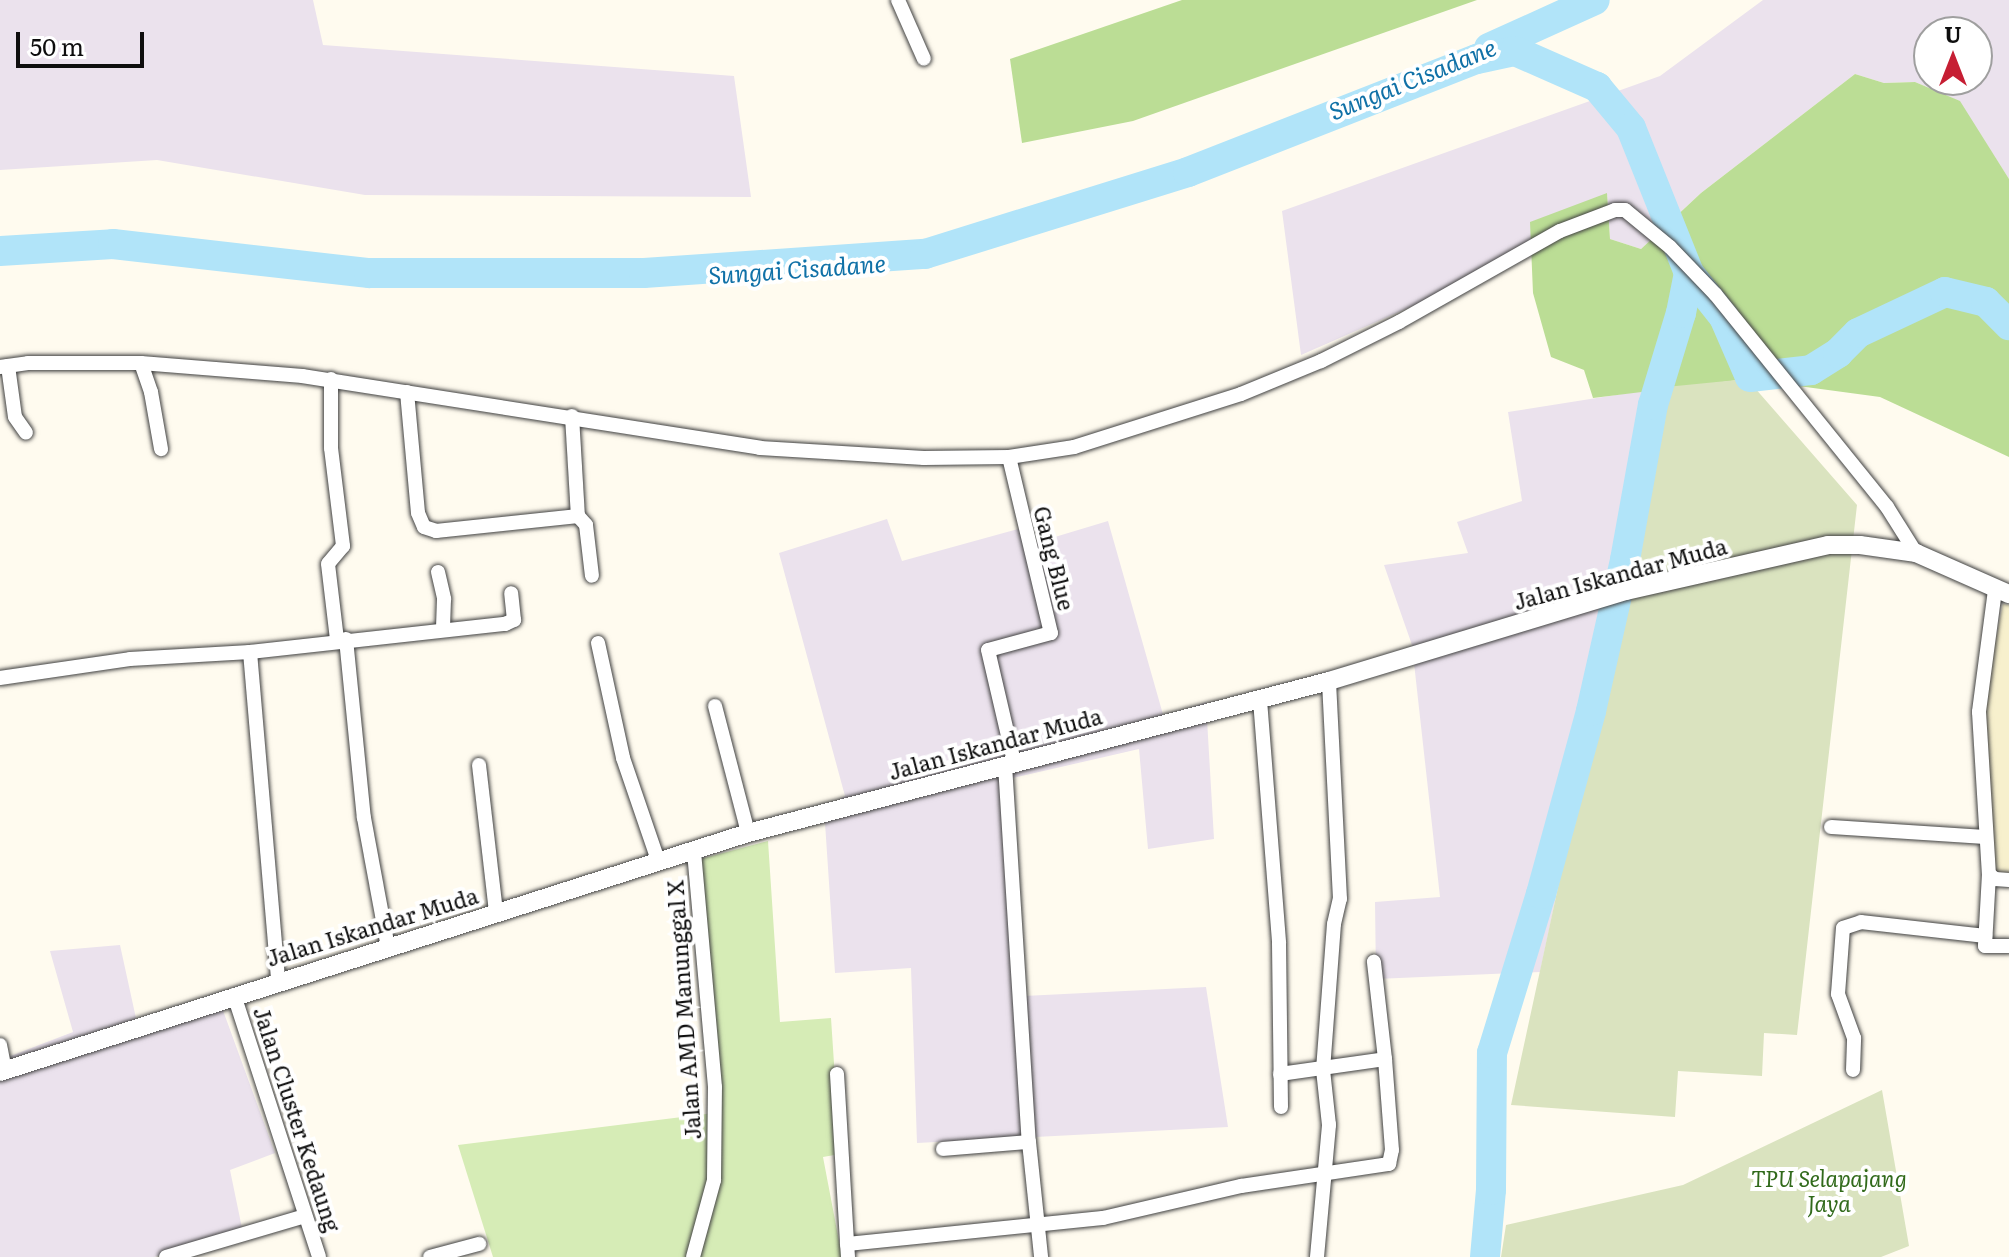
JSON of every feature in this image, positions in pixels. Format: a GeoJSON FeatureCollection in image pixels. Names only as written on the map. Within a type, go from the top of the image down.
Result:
{"type":"FeatureCollection","features":[{"type":"Feature","properties":{"kind":"street"},"geometry":{"type":"LineString","coordinates":[[898,0],[924,59]]}},
{"type":"Feature","properties":{"kind":"street"},"geometry":{"type":"LineString","coordinates":[[26,433],[15,417],[4,367],[28,363],[141,363],[331,379],[760,448],[924,458],[1009,457],[1074,447],[1241,394],[1321,361],[1399,322],[1560,231],[1615,210],[1625,210],[1670,247],[1716,295],[1887,507],[1916,553]]}},
{"type":"Feature","properties":{"kind":"street"},"geometry":{"type":"LineString","coordinates":[[141,363],[151,392],[161,449]]}},
{"type":"Feature","properties":{"kind":"street"},"geometry":{"type":"LineString","coordinates":[[331,379],[331,448],[343,546],[328,564],[364,818],[388,947]]}},
{"type":"Feature","properties":{"kind":"street"},"geometry":{"type":"LineString","coordinates":[[407,392],[418,513],[424,527],[436,531],[578,516]]}},
{"type":"Feature","properties":{"kind":"street"},"geometry":{"type":"LineString","coordinates":[[572,416],[578,516],[586,525],[592,576]]}},
{"type":"Feature","properties":{"kind":"street","name":"Gang Blue"},"geometry":{"type":"LineString","coordinates":[[1009,457],[1026,539],[1051,633],[988,650],[1010,764]]}},
{"type":"Feature","properties":{"kind":"street","name":"Jalan Iskandar Muda"},"geometry":{"type":"LineString","coordinates":[[2,1071],[278,980],[748,833],[1329,681],[1626,591],[1828,545],[1860,545],[1916,553],[2002,592]]}},
{"type":"Feature","properties":{"kind":"street"},"geometry":{"type":"LineString","coordinates":[[438,572],[444,599],[443,629]]}},
{"type":"Feature","properties":{"kind":"street"},"geometry":{"type":"LineString","coordinates":[[2002,592],[1979,712],[1989,874],[1985,936],[1988,948],[2009,946]]}},
{"type":"Feature","properties":{"kind":"street"},"geometry":{"type":"LineString","coordinates":[[0,678],[130,659],[250,652],[512,622],[511,593]]}},
{"type":"Feature","properties":{"kind":"street"},"geometry":{"type":"LineString","coordinates":[[598,643],[623,758],[658,860]]}},
{"type":"Feature","properties":{"kind":"street"},"geometry":{"type":"LineString","coordinates":[[250,652],[278,980]]}},
{"type":"Feature","properties":{"kind":"street"},"geometry":{"type":"LineString","coordinates":[[1317,1257],[1329,1125],[1323,1070],[1334,924],[1340,899],[1329,681]]}},
{"type":"Feature","properties":{"kind":"street"},"geometry":{"type":"LineString","coordinates":[[1260,700],[1279,943],[1281,1107]]}},
{"type":"Feature","properties":{"kind":"street"},"geometry":{"type":"LineString","coordinates":[[715,706],[748,833]]}},
{"type":"Feature","properties":{"kind":"street"},"geometry":{"type":"LineString","coordinates":[[1010,764],[1029,1142],[1041,1257]]}},
{"type":"Feature","properties":{"kind":"street"},"geometry":{"type":"LineString","coordinates":[[479,765],[496,912]]}},
{"type":"Feature","properties":{"kind":"street"},"geometry":{"type":"LineString","coordinates":[[1831,827],[1986,837]]}},
{"type":"Feature","properties":{"kind":"street","name":"Jalan AMD Manunggal X"},"geometry":{"type":"LineString","coordinates":[[693,1257],[714,1180],[715,1103],[694,852]]}},
{"type":"Feature","properties":{"kind":"street"},"geometry":{"type":"LineString","coordinates":[[1989,874],[1995,879],[2009,880]]}},
{"type":"Feature","properties":{"kind":"street"},"geometry":{"type":"LineString","coordinates":[[1853,1070],[1854,1038],[1838,994],[1843,928],[1861,922],[1985,936]]}},
{"type":"Feature","properties":{"kind":"street"},"geometry":{"type":"LineString","coordinates":[[837,1074],[847,1251],[1103,1218],[1241,1186],[1389,1164],[1392,1150],[1374,962]]}},
{"type":"Feature","properties":{"kind":"street","name":"Jalan Cluster Kedaung"},"geometry":{"type":"LineString","coordinates":[[234,995],[318,1252]]}},
{"type":"Feature","properties":{"kind":"street"},"geometry":{"type":"LineString","coordinates":[[0,1045],[2,1071]]}},
{"type":"Feature","properties":{"kind":"street"},"geometry":{"type":"LineString","coordinates":[[1280,1074],[1385,1059]]}},
{"type":"Feature","properties":{"kind":"street"},"geometry":{"type":"LineString","coordinates":[[943,1149],[1029,1142]]}},
{"type":"Feature","properties":{"kind":"street"},"geometry":{"type":"LineString","coordinates":[[166,1257],[305,1216]]}},
{"type":"Feature","properties":{"kind":"street"},"geometry":{"type":"LineString","coordinates":[[430,1257],[479,1244]]}},
{"type":"Feature","properties":{"kind":"street"},"geometry":{"type":"LineString","coordinates":[[318,1252],[334,1257]]}},
{"type":"Feature","properties":{"kind":"shaded area"},"geometry":{"type":"Polygon","coordinates":[[[0,0],[313,0],[323,45],[734,76],[751,197],[365,195],[157,160],[0,170],[0,0]]]}},
{"type":"Feature","properties":{"kind":"shaded area"},"geometry":{"type":"Polygon","coordinates":[[[1763,0],[2009,0],[2009,179],[1959,101],[1947,96],[1993,96],[1993,16],[1913,16],[1913,82],[1884,83],[1855,74],[1701,193],[1641,249],[1610,239],[1607,194],[1531,254],[1301,355],[1282,211],[1660,76],[1763,0]]]}},
{"type":"Feature","properties":{"kind":"shaded area"},"geometry":{"type":"Polygon","coordinates":[[[1666,387],[1540,972],[1376,979],[1375,902],[1440,897],[1412,645],[1384,565],[1468,553],[1457,522],[1522,501],[1508,412],[1666,387]]]}},
{"type":"Feature","properties":{"kind":"shaded area"},"geometry":{"type":"Polygon","coordinates":[[[887,519],[902,561],[1022,528],[1025,546],[1108,521],[1164,718],[1206,702],[1214,839],[1148,849],[1139,749],[1013,778],[1024,996],[1206,987],[1228,1127],[917,1143],[911,968],[835,973],[824,808],[845,796],[779,553],[887,519]]]}},
{"type":"Feature","properties":{"kind":"shaded area"},"geometry":{"type":"Polygon","coordinates":[[[2003,604],[2009,605],[2009,876],[1991,878],[1979,722],[2003,604]]]}},
{"type":"Feature","properties":{"kind":"shaded area"},"geometry":{"type":"Polygon","coordinates":[[[120,945],[139,1032],[221,1005],[275,1153],[230,1170],[243,1233],[154,1257],[0,1257],[0,1060],[73,1032],[50,951],[120,945]]]}},
{"type":"Feature","properties":{"kind":"green space"},"geometry":{"type":"Polygon","coordinates":[[[1182,0],[1477,0],[1133,121],[1022,143],[1010,59],[1182,0]]]}},
{"type":"Feature","properties":{"kind":"green space"},"geometry":{"type":"Polygon","coordinates":[[[1855,74],[1884,83],[1913,82],[1913,96],[1948,96],[1960,101],[2009,179],[2009,457],[1880,397],[1747,379],[1593,398],[1584,370],[1551,357],[1533,293],[1530,222],[1607,193],[1610,239],[1641,249],[1701,193],[1855,74]]]}},
{"type":"Feature","properties":{"kind":"green space"},"geometry":{"type":"Polygon","coordinates":[[[1747,379],[1857,505],[1797,1035],[1764,1033],[1762,1076],[1678,1071],[1675,1117],[1511,1105],[1666,387],[1747,379]]]}},
{"type":"Feature","properties":{"kind":"green space"},"geometry":{"type":"Polygon","coordinates":[[[768,841],[780,1022],[831,1018],[840,1154],[823,1157],[842,1257],[493,1257],[458,1145],[714,1113],[693,861],[768,841]]]}},
{"type":"Feature","properties":{"kind":"green space","name":"TPU Selapajang Jaya"},"geometry":{"type":"Polygon","coordinates":[[[1882,1090],[1909,1246],[1881,1257],[1501,1257],[1506,1225],[1683,1185],[1882,1090]]]}},
{"type":"Feature","properties":{"kind":"waterway","name":"Sungai Cisadane"},"geometry":{"type":"LineString","coordinates":[[1489,48],[1595,0]]}},
{"type":"Feature","properties":{"kind":"waterway","name":"Sungai Cisadane"},"geometry":{"type":"LineString","coordinates":[[0,251],[113,244],[369,273],[644,273],[925,254],[1188,172],[1477,59],[1515,51],[1597,87],[1631,128],[1689,273],[1724,317],[1750,377],[1811,370],[1838,353],[1858,333],[1945,292],[1986,302],[2009,325]]}},
{"type":"Feature","properties":{"kind":"waterway"},"geometry":{"type":"LineString","coordinates":[[1485,1257],[1491,1190],[1492,1053],[1541,894],[1591,711],[1625,560],[1653,405],[1681,313],[1689,273]]}}]}
